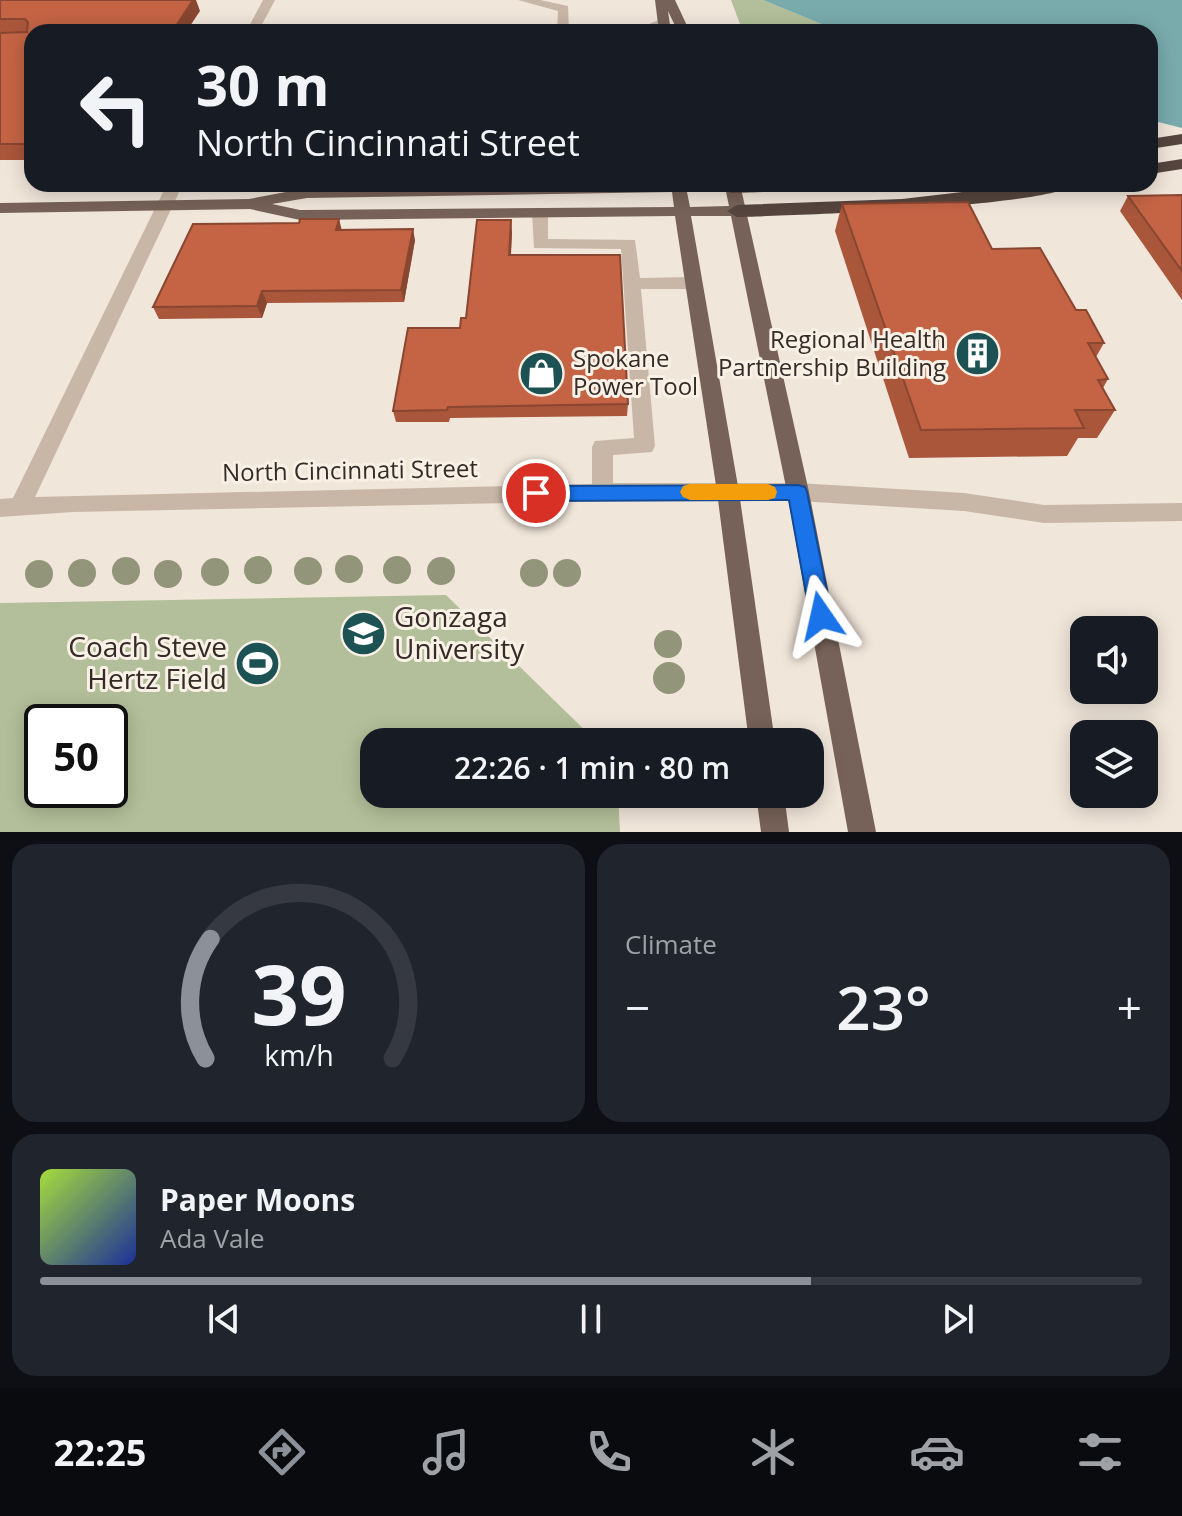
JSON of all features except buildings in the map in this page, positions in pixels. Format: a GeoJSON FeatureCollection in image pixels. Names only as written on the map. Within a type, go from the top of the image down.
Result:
{"type":"FeatureCollection","features":[{"type":"Feature","properties":{"kind":"highway"},"geometry":{"type":"LineString","coordinates":[[1158,143],[1182,139]]}},
{"type":"Feature","properties":{"kind":"highway"},"geometry":{"type":"LineString","coordinates":[[1158,168],[1182,164]]}},
{"type":"Feature","properties":{"kind":"highway"},"geometry":{"type":"LineString","coordinates":[[737,211],[886,207],[1013,192]]}},
{"type":"Feature","properties":{"kind":"main road"},"geometry":{"type":"LineString","coordinates":[[661,0],[664,24]]}},
{"type":"Feature","properties":{"kind":"main road"},"geometry":{"type":"LineString","coordinates":[[669,0],[680,24]]}},
{"type":"Feature","properties":{"kind":"main road"},"geometry":{"type":"LineString","coordinates":[[0,208],[249,204],[307,193],[360,192]]}},
{"type":"Feature","properties":{"kind":"main road"},"geometry":{"type":"LineString","coordinates":[[679,192],[728,492],[760,728]]}},
{"type":"Feature","properties":{"kind":"main road"},"geometry":{"type":"LineString","coordinates":[[733,192],[798,492],[862,832]]}},
{"type":"Feature","properties":{"kind":"main road"},"geometry":{"type":"LineString","coordinates":[[249,204],[300,215],[737,211]]}},
{"type":"Feature","properties":{"kind":"main road"},"geometry":{"type":"LineString","coordinates":[[772,808],[775,832]]}},
{"type":"Feature","properties":{"kind":"street"},"geometry":{"type":"LineString","coordinates":[[256,24],[269,0]]}},
{"type":"Feature","properties":{"kind":"street"},"geometry":{"type":"LineString","coordinates":[[524,0],[564,9],[563,24]]}},
{"type":"Feature","properties":{"kind":"street"},"geometry":{"type":"LineString","coordinates":[[10,507],[171,192]]}},
{"type":"Feature","properties":{"kind":"street"},"geometry":{"type":"LineString","coordinates":[[540,213],[540,244],[629,244],[645,446],[602,447],[603,492]]}},
{"type":"Feature","properties":{"kind":"street"},"geometry":{"type":"LineString","coordinates":[[632,284],[693,283]]}},
{"type":"Feature","properties":{"kind":"street","name":"North Cincinnati Street"},"geometry":{"type":"LineString","coordinates":[[10,507],[104,502],[603,492],[798,492],[964,502],[1044,514],[1182,512]]}},
{"type":"Feature","properties":{"kind":"green space"},"geometry":{"type":"Polygon","coordinates":[[[731,0],[763,0],[822,24],[740,24],[731,0]]]}},
{"type":"Feature","properties":{"kind":"green space","name":"Coach Steve Hertz Field"},"geometry":{"type":"Polygon","coordinates":[[[446,595],[583,728],[360,728],[360,808],[619,808],[620,832],[0,832],[0,603],[446,595]]]}},
{"type":"Feature","properties":{"kind":"water"},"geometry":{"type":"Polygon","coordinates":[[[763,0],[1182,0],[1182,128],[1158,122],[1158,24],[822,24],[763,0]]]}},
{"type":"Feature","properties":{"kind":"slow traffic"},"geometry":{"type":"LineString","coordinates":[[690,492],[768,492]]}},
{"type":"Feature","properties":{"kind":"place","name":"Regional Health Partnership Building"},"geometry":{"type":"Point","coordinates":[977,354]}},
{"type":"Feature","properties":{"kind":"place","name":"Spokane Power Tool"},"geometry":{"type":"Point","coordinates":[542,373]}},
{"type":"Feature","properties":{"kind":"place","name":"Gonzaga University"},"geometry":{"type":"Point","coordinates":[363,633]}},
{"type":"Feature","properties":{"kind":"place","name":"Coach Steve Hertz Field"},"geometry":{"type":"Point","coordinates":[258,663]}},
{"type":"Feature","properties":{"kind":"route"},"geometry":{"type":"LineString","coordinates":[[536,493],[798,492],[821,616]]}}]}
